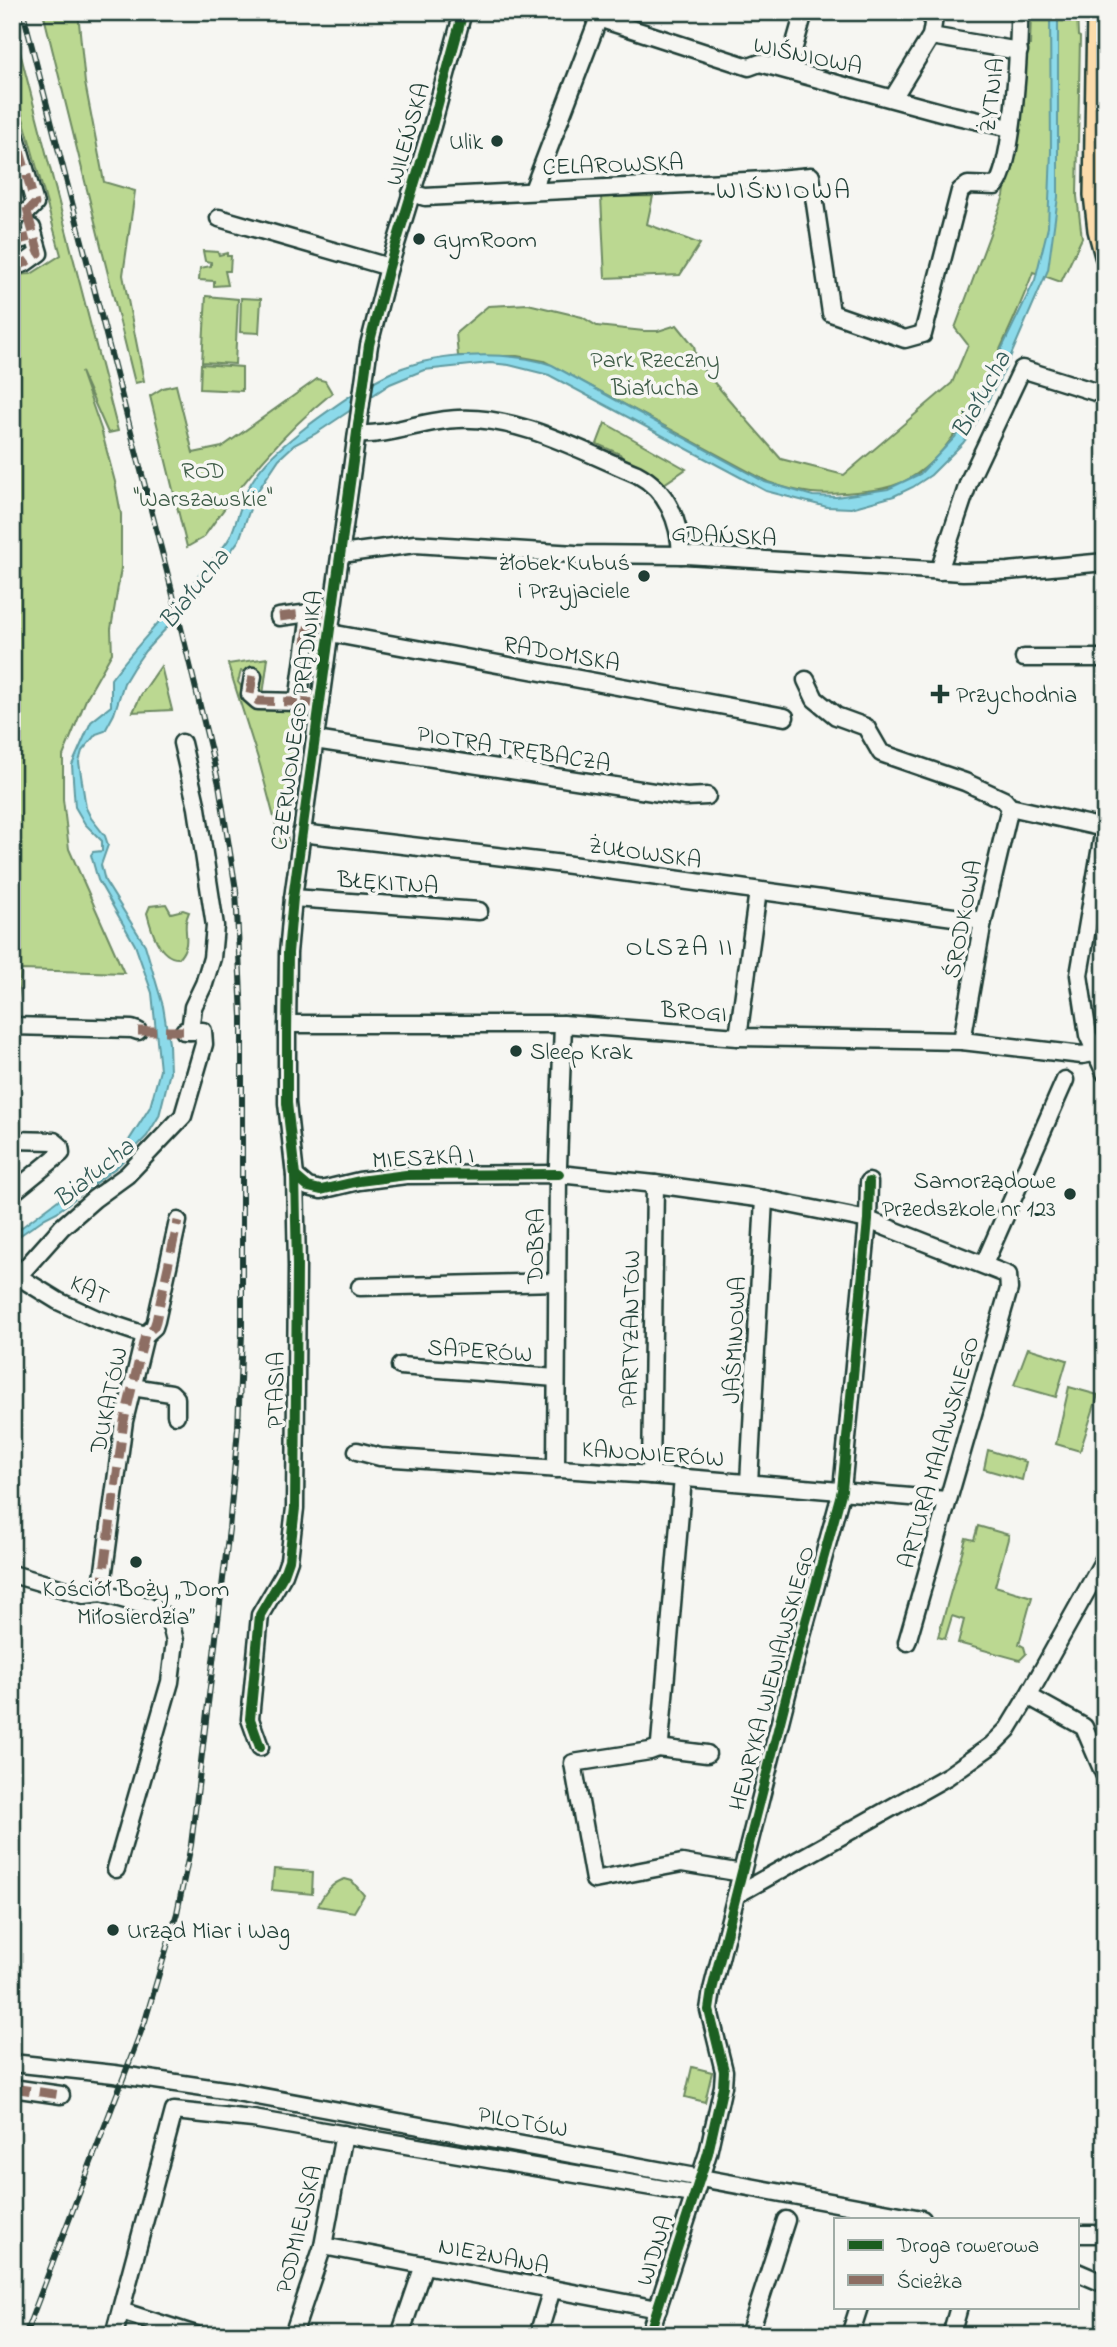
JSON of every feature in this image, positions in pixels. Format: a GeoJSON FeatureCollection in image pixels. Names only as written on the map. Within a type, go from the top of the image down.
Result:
{"type":"FeatureCollection","features":[{"type":"Feature","properties":{"kind":"main road"},"geometry":{"type":"LineString","coordinates":[[1097,12],[1094,195],[1098,230],[1105,256]]}},
{"type":"Feature","properties":{"kind":"street","name":"WILEŃSKA"},"geometry":{"type":"LineString","coordinates":[[358,429],[371,335],[463,12]]}},
{"type":"Feature","properties":{"kind":"street","name":"WIŚNIOWA"},"geometry":{"type":"LineString","coordinates":[[790,61],[804,12]]}},
{"type":"Feature","properties":{"kind":"street"},"geometry":{"type":"LineString","coordinates":[[893,98],[931,36],[935,12]]}},
{"type":"Feature","properties":{"kind":"street","name":"ŻYTNIA"},"geometry":{"type":"LineString","coordinates":[[1000,183],[1019,51],[1019,12]]}},
{"type":"Feature","properties":{"kind":"street","name":"WIŚNIOWA"},"geometry":{"type":"LineString","coordinates":[[600,15],[749,67],[760,63],[1010,128]]}},
{"type":"Feature","properties":{"kind":"street"},"geometry":{"type":"LineString","coordinates":[[533,190],[600,15]]}},
{"type":"Feature","properties":{"kind":"street"},"geometry":{"type":"LineString","coordinates":[[931,36],[1019,51]]}},
{"type":"Feature","properties":{"kind":"street"},"geometry":{"type":"LineString","coordinates":[[12,123],[35,204],[20,214],[34,236],[39,253],[25,263],[12,267]]}},
{"type":"Feature","properties":{"kind":"street","name":"CELAROWSKA"},"geometry":{"type":"LineString","coordinates":[[411,193],[425,197],[811,176],[831,313],[905,339],[923,334],[960,191],[968,185],[995,186],[1000,183]]}},
{"type":"Feature","properties":{"kind":"street"},"geometry":{"type":"LineString","coordinates":[[219,218],[389,267]]}},
{"type":"Feature","properties":{"kind":"street"},"geometry":{"type":"LineString","coordinates":[[12,242],[34,236]]}},
{"type":"Feature","properties":{"kind":"street"},"geometry":{"type":"LineString","coordinates":[[939,571],[969,481],[1022,369],[1105,395]]}},
{"type":"Feature","properties":{"kind":"street"},"geometry":{"type":"LineString","coordinates":[[358,429],[376,433],[455,419],[492,421],[530,430],[651,481],[671,509],[678,525],[681,555]]}},
{"type":"Feature","properties":{"kind":"street","name":"CZERWONEGO PRĄDNIKA"},"geometry":{"type":"LineString","coordinates":[[287,1024],[288,953],[293,898],[358,429]]}},
{"type":"Feature","properties":{"kind":"street","name":"GDAŃSKA"},"geometry":{"type":"LineString","coordinates":[[341,554],[415,544],[575,554],[681,555],[996,572],[1105,562]]}},
{"type":"Feature","properties":{"kind":"street"},"geometry":{"type":"LineString","coordinates":[[298,702],[310,613]]}},
{"type":"Feature","properties":{"kind":"street"},"geometry":{"type":"LineString","coordinates":[[279,617],[333,613]]}},
{"type":"Feature","properties":{"kind":"street","name":"RADOMSKA"},"geometry":{"type":"LineString","coordinates":[[330,633],[785,717]]}},
{"type":"Feature","properties":{"kind":"street"},"geometry":{"type":"LineString","coordinates":[[1024,658],[1105,658]]}},
{"type":"Feature","properties":{"kind":"street"},"geometry":{"type":"LineString","coordinates":[[253,676],[250,694],[253,699],[320,704]]}},
{"type":"Feature","properties":{"kind":"street"},"geometry":{"type":"LineString","coordinates":[[806,680],[815,699],[836,716],[866,727],[881,753],[965,782],[1004,800],[1010,807],[1104,825],[1079,975],[1086,1027],[1101,1052],[1105,1073]]}},
{"type":"Feature","properties":{"kind":"street","name":"PIOTRA TRĘBACZA"},"geometry":{"type":"LineString","coordinates":[[315,740],[686,797],[706,796]]}},
{"type":"Feature","properties":{"kind":"street"},"geometry":{"type":"LineString","coordinates":[[15,1280],[62,1227],[127,1175],[183,1116],[204,1044],[192,1031],[193,1007],[212,958],[215,926],[197,807],[183,743]]}},
{"type":"Feature","properties":{"kind":"street","name":"ŚRODKOWA"},"geometry":{"type":"LineString","coordinates":[[962,1041],[983,921],[1010,807]]}},
{"type":"Feature","properties":{"kind":"street","name":"ŻUŁOWSKA"},"geometry":{"type":"LineString","coordinates":[[301,834],[563,864],[983,921]]}},
{"type":"Feature","properties":{"kind":"street"},"geometry":{"type":"LineString","coordinates":[[738,1037],[758,891]]}},
{"type":"Feature","properties":{"kind":"street","name":"BŁĘKITNA"},"geometry":{"type":"LineString","coordinates":[[293,898],[479,911]]}},
{"type":"Feature","properties":{"kind":"street","name":"BROGI"},"geometry":{"type":"LineString","coordinates":[[287,1024],[562,1024],[738,1037],[962,1041],[1082,1055],[1101,1052]]}},
{"type":"Feature","properties":{"kind":"street","name":"PTASIA"},"geometry":{"type":"LineString","coordinates":[[260,1747],[250,1719],[260,1615],[284,1574],[293,1538],[297,1266],[295,1176],[287,1103],[287,1024]]}},
{"type":"Feature","properties":{"kind":"street","name":"DOBRA"},"geometry":{"type":"LineString","coordinates":[[556,1469],[562,1024]]}},
{"type":"Feature","properties":{"kind":"street"},"geometry":{"type":"LineString","coordinates":[[12,1026],[138,1031]]}},
{"type":"Feature","properties":{"kind":"street"},"geometry":{"type":"LineString","coordinates":[[984,1264],[1065,1080]]}},
{"type":"Feature","properties":{"kind":"street"},"geometry":{"type":"LineString","coordinates":[[12,1140],[54,1141],[60,1146],[61,1153],[12,1193]]}},
{"type":"Feature","properties":{"kind":"street","name":"MIESZKA I"},"geometry":{"type":"LineString","coordinates":[[295,1176],[308,1187],[321,1190],[359,1181],[406,1175],[559,1174],[764,1199],[868,1220],[1008,1275]]}},
{"type":"Feature","properties":{"kind":"street","name":"HENRYKA WIENIAWSKIEGO"},"geometry":{"type":"LineString","coordinates":[[699,2177],[708,2153],[723,2086],[724,2071],[709,2010],[712,1990],[800,1643],[842,1490],[868,1220],[869,1182]]}},
{"type":"Feature","properties":{"kind":"street","name":"PARTYZANTÓW"},"geometry":{"type":"LineString","coordinates":[[651,1475],[655,1184]]}},
{"type":"Feature","properties":{"kind":"street","name":"JAŚMINOWA"},"geometry":{"type":"LineString","coordinates":[[749,1483],[764,1199]]}},
{"type":"Feature","properties":{"kind":"street","name":"DUKATÓW"},"geometry":{"type":"LineString","coordinates":[[101,1593],[124,1421],[145,1335],[154,1327],[156,1321],[178,1221]]}},
{"type":"Feature","properties":{"kind":"street","name":"ARTURA MALAWSKIEGO"},"geometry":{"type":"LineString","coordinates":[[907,1642],[1009,1289],[1008,1275]]}},
{"type":"Feature","properties":{"kind":"street","name":"KĄT"},"geometry":{"type":"LineString","coordinates":[[15,1280],[97,1320],[145,1335]]}},
{"type":"Feature","properties":{"kind":"street"},"geometry":{"type":"LineString","coordinates":[[360,1287],[557,1282]]}},
{"type":"Feature","properties":{"kind":"street","name":"SAPERÓW"},"geometry":{"type":"LineString","coordinates":[[400,1366],[556,1378]]}},
{"type":"Feature","properties":{"kind":"street"},"geometry":{"type":"LineString","coordinates":[[132,1387],[171,1393],[176,1398],[176,1415]]}},
{"type":"Feature","properties":{"kind":"street","name":"KANONIERÓW"},"geometry":{"type":"LineString","coordinates":[[356,1451],[380,1457],[651,1475],[946,1500]]}},
{"type":"Feature","properties":{"kind":"street"},"geometry":{"type":"LineString","coordinates":[[657,1748],[662,1738],[683,1478]]}},
{"type":"Feature","properties":{"kind":"street"},"geometry":{"type":"LineString","coordinates":[[736,1895],[980,1755],[1007,1729],[1028,1696],[1105,1558]]}},
{"type":"Feature","properties":{"kind":"street"},"geometry":{"type":"LineString","coordinates":[[12,1574],[84,1595],[101,1593],[159,1611],[167,1617],[175,1641],[170,1682],[116,1869]]}},
{"type":"Feature","properties":{"kind":"street"},"geometry":{"type":"LineString","coordinates":[[1028,1696],[1084,1727],[1105,1776]]}},
{"type":"Feature","properties":{"kind":"street"},"geometry":{"type":"LineString","coordinates":[[707,1754],[657,1748],[573,1763],[593,1880],[682,1863],[742,1873]]}},
{"type":"Feature","properties":{"kind":"street","name":"PILOTÓW"},"geometry":{"type":"LineString","coordinates":[[12,2063],[231,2091],[699,2177],[886,2216],[910,2218]]}},
{"type":"Feature","properties":{"kind":"street"},"geometry":{"type":"LineString","coordinates":[[12,2088],[61,2095]]}},
{"type":"Feature","properties":{"kind":"street","name":"PILOTÓW"},"geometry":{"type":"LineString","coordinates":[[121,2311],[174,2111],[243,2118],[344,2134],[693,2194]]}},
{"type":"Feature","properties":{"kind":"street","name":"PODMIEJSKA"},"geometry":{"type":"LineString","coordinates":[[293,2335],[323,2246],[344,2134]]}},
{"type":"Feature","properties":{"kind":"street","name":"WIDNA"},"geometry":{"type":"LineString","coordinates":[[649,2335],[699,2177]]}},
{"type":"Feature","properties":{"kind":"street"},"geometry":{"type":"LineString","coordinates":[[749,2335],[786,2220]]}},
{"type":"Feature","properties":{"kind":"street"},"geometry":{"type":"LineString","coordinates":[[1078,2234],[1105,2234]]}},
{"type":"Feature","properties":{"kind":"street","name":"NIEZNANA"},"geometry":{"type":"LineString","coordinates":[[323,2246],[657,2309]]}},
{"type":"Feature","properties":{"kind":"street"},"geometry":{"type":"LineString","coordinates":[[400,2335],[424,2265]]}},
{"type":"Feature","properties":{"kind":"street"},"geometry":{"type":"LineString","coordinates":[[1078,2272],[1105,2284]]}},
{"type":"Feature","properties":{"kind":"street"},"geometry":{"type":"LineString","coordinates":[[538,2335],[552,2289]]}},
{"type":"Feature","properties":{"kind":"street"},"geometry":{"type":"LineString","coordinates":[[850,2335],[859,2308]]}},
{"type":"Feature","properties":{"kind":"street"},"geometry":{"type":"LineString","coordinates":[[951,2335],[959,2308]]}},
{"type":"Feature","properties":{"kind":"street"},"geometry":{"type":"LineString","coordinates":[[114,2335],[121,2311],[196,2335]]}},
{"type":"Feature","properties":{"kind":"green space"},"geometry":{"type":"Polygon","coordinates":[[[43,12],[78,12],[85,83],[104,182],[135,191],[123,275],[144,381],[135,383],[43,12]]]}},
{"type":"Feature","properties":{"kind":"green space","name":"Park Rzeczny Białucha"},"geometry":{"type":"Polygon","coordinates":[[[1031,12],[1077,12],[1080,37],[1077,196],[1082,238],[1061,282],[1033,272],[995,361],[969,412],[946,446],[919,473],[886,488],[868,491],[821,494],[791,489],[768,482],[544,361],[517,356],[458,356],[456,333],[488,306],[528,304],[582,317],[597,326],[644,331],[658,331],[677,325],[694,346],[697,363],[781,459],[844,475],[952,383],[968,345],[955,328],[1004,196],[1026,45],[1030,45],[1031,12]]]}},
{"type":"Feature","properties":{"kind":"green space","name":"ROD \"Warszawskie\""},"geometry":{"type":"Polygon","coordinates":[[[12,21],[118,431],[108,433],[81,372],[101,429],[115,482],[121,514],[121,568],[111,629],[112,653],[87,697],[63,756],[63,799],[69,849],[124,973],[21,970],[16,1018],[12,1018],[12,275],[31,274],[61,255],[12,78],[12,21]]]}},
{"type":"Feature","properties":{"kind":"green space"},"geometry":{"type":"Polygon","coordinates":[[[653,196],[647,224],[700,244],[680,275],[605,278],[601,197],[653,196]]]}},
{"type":"Feature","properties":{"kind":"green space"},"geometry":{"type":"Polygon","coordinates":[[[203,251],[218,252],[219,255],[227,253],[227,256],[231,256],[230,271],[225,271],[228,285],[214,286],[214,281],[199,280],[200,268],[211,266],[211,262],[205,261],[203,251]]]}},
{"type":"Feature","properties":{"kind":"green space"},"geometry":{"type":"Polygon","coordinates":[[[206,296],[238,299],[235,364],[202,362],[206,296]]]}},
{"type":"Feature","properties":{"kind":"green space"},"geometry":{"type":"Polygon","coordinates":[[[241,298],[261,299],[259,333],[240,332],[241,298]]]}},
{"type":"Feature","properties":{"kind":"green space"},"geometry":{"type":"Polygon","coordinates":[[[201,364],[242,367],[242,391],[200,389],[201,364]]]}},
{"type":"Feature","properties":{"kind":"green space","name":"ROD \"Warszawskie\""},"geometry":{"type":"Polygon","coordinates":[[[317,379],[325,381],[332,393],[296,425],[263,461],[203,538],[187,547],[150,396],[163,388],[176,385],[193,453],[222,447],[317,379]]]}},
{"type":"Feature","properties":{"kind":"green space"},"geometry":{"type":"Polygon","coordinates":[[[605,423],[686,469],[661,486],[627,465],[620,454],[597,444],[605,423]]]}},
{"type":"Feature","properties":{"kind":"green space"},"geometry":{"type":"Polygon","coordinates":[[[268,658],[263,695],[259,691],[261,676],[257,675],[258,667],[251,666],[249,672],[241,671],[238,682],[241,693],[305,706],[286,831],[288,841],[281,844],[260,765],[228,664],[268,658]]]}},
{"type":"Feature","properties":{"kind":"green space"},"geometry":{"type":"Polygon","coordinates":[[[161,666],[172,710],[133,712],[141,695],[161,666]]]}},
{"type":"Feature","properties":{"kind":"green space"},"geometry":{"type":"Polygon","coordinates":[[[166,904],[171,913],[183,910],[189,912],[186,946],[179,958],[166,954],[161,948],[147,913],[150,906],[166,904]]]}},
{"type":"Feature","properties":{"kind":"green space"},"geometry":{"type":"Polygon","coordinates":[[[1028,1348],[1067,1360],[1056,1397],[1014,1385],[1028,1348]]]}},
{"type":"Feature","properties":{"kind":"green space"},"geometry":{"type":"Polygon","coordinates":[[[1069,1387],[1098,1395],[1080,1451],[1056,1444],[1069,1387]]]}},
{"type":"Feature","properties":{"kind":"green space"},"geometry":{"type":"Polygon","coordinates":[[[988,1450],[1026,1462],[1022,1480],[984,1469],[988,1450]]]}},
{"type":"Feature","properties":{"kind":"green space"},"geometry":{"type":"Polygon","coordinates":[[[978,1526],[1009,1535],[995,1586],[1032,1597],[1019,1644],[1024,1647],[1026,1654],[1020,1660],[958,1643],[964,1620],[952,1616],[945,1639],[938,1637],[966,1538],[974,1540],[978,1526]]]}},
{"type":"Feature","properties":{"kind":"green space"},"geometry":{"type":"Polygon","coordinates":[[[274,1869],[313,1872],[312,1894],[272,1890],[274,1869]]]}},
{"type":"Feature","properties":{"kind":"green space"},"geometry":{"type":"Polygon","coordinates":[[[345,1879],[352,1881],[364,1895],[354,1912],[318,1906],[329,1889],[345,1879]]]}},
{"type":"Feature","properties":{"kind":"green space"},"geometry":{"type":"Polygon","coordinates":[[[692,2067],[712,2072],[705,2102],[685,2097],[692,2067]]]}},
{"type":"Feature","properties":{"kind":"water","name":"Białucha"},"geometry":{"type":"Polygon","coordinates":[[[1050,12],[1058,12],[1058,197],[1048,270],[1005,369],[971,432],[931,475],[913,487],[894,496],[851,508],[827,507],[766,491],[549,375],[490,363],[424,370],[390,384],[294,445],[279,459],[255,495],[239,540],[203,589],[145,651],[124,683],[114,714],[105,731],[96,734],[82,751],[79,762],[86,808],[108,845],[101,865],[105,881],[145,945],[163,1006],[170,1072],[159,1116],[147,1136],[118,1166],[57,1212],[12,1241],[14,1233],[124,1148],[150,1107],[160,1070],[152,993],[135,945],[98,880],[91,855],[93,852],[102,851],[102,841],[85,824],[75,807],[72,765],[91,722],[111,706],[111,679],[224,546],[257,474],[276,452],[306,427],[386,375],[404,367],[446,358],[491,356],[513,357],[552,365],[765,482],[813,496],[836,497],[888,489],[920,474],[955,437],[969,416],[1035,280],[1048,227],[1051,151],[1050,12]]]}},
{"type":"Feature","properties":{"kind":"railway"},"geometry":{"type":"LineString","coordinates":[[23,12],[219,784],[236,890],[242,1017],[242,1333],[238,1428],[229,1529],[191,1845],[177,1913],[145,2021],[25,2335]]}},
{"type":"Feature","properties":{"kind":"marked path"},"geometry":{"type":"LineString","coordinates":[[12,123],[35,204],[27,212],[12,216]]}},
{"type":"Feature","properties":{"kind":"marked path"},"geometry":{"type":"LineString","coordinates":[[12,242],[34,236],[27,212]]}},
{"type":"Feature","properties":{"kind":"marked path"},"geometry":{"type":"LineString","coordinates":[[12,267],[25,263],[39,253],[34,236]]}},
{"type":"Feature","properties":{"kind":"marked path"},"geometry":{"type":"LineString","coordinates":[[279,617],[310,613]]}},
{"type":"Feature","properties":{"kind":"marked path"},"geometry":{"type":"LineString","coordinates":[[320,704],[298,702],[310,613],[333,613]]}},
{"type":"Feature","properties":{"kind":"marked path"},"geometry":{"type":"LineString","coordinates":[[253,676],[250,694],[258,701],[298,702]]}},
{"type":"Feature","properties":{"kind":"marked path"},"geometry":{"type":"LineString","coordinates":[[138,1031],[184,1031]]}},
{"type":"Feature","properties":{"kind":"marked path"},"geometry":{"type":"LineString","coordinates":[[101,1593],[124,1421],[145,1335],[154,1327],[156,1321],[178,1221]]}},
{"type":"Feature","properties":{"kind":"marked path"},"geometry":{"type":"LineString","coordinates":[[12,2088],[61,2095]]}},
{"type":"Feature","properties":{"kind":"cycle path"},"geometry":{"type":"LineString","coordinates":[[260,1747],[250,1719],[260,1615],[284,1574],[289,1560],[295,1508],[297,1266],[295,1176],[287,1103],[288,953],[293,898],[369,345],[463,12]]}},
{"type":"Feature","properties":{"kind":"cycle path"},"geometry":{"type":"LineString","coordinates":[[295,1176],[308,1187],[321,1190],[359,1181],[406,1175],[559,1174]]}},
{"type":"Feature","properties":{"kind":"cycle path"},"geometry":{"type":"LineString","coordinates":[[649,2335],[708,2153],[724,2071],[709,2010],[712,1990],[800,1643],[842,1490],[868,1220],[869,1182]]}},
{"type":"Feature","properties":{"kind":"place","name":"Ulik"},"geometry":{"type":"Point","coordinates":[497,141]}},
{"type":"Feature","properties":{"kind":"place","name":"GymRoom"},"geometry":{"type":"Point","coordinates":[419,239]}},
{"type":"Feature","properties":{"kind":"place","name":"żłobek Kubuś i Przyjaciele"},"geometry":{"type":"Point","coordinates":[644,576]}},
{"type":"Feature","properties":{"kind":"place","name":"Przychodnia"},"geometry":{"type":"Point","coordinates":[940,694]}},
{"type":"Feature","properties":{"kind":"place","name":"Sleep Krak"},"geometry":{"type":"Point","coordinates":[516,1051]}},
{"type":"Feature","properties":{"kind":"place","name":"Samorządowe Przedszkole nr 123"},"geometry":{"type":"Point","coordinates":[1070,1194]}},
{"type":"Feature","properties":{"kind":"place","name":"Kościół Boży „Dom Miłosierdzia”"},"geometry":{"type":"Point","coordinates":[136,1562]}},
{"type":"Feature","properties":{"kind":"place","name":"Urząd Miar i Wag"},"geometry":{"type":"Point","coordinates":[113,1930]}},
{"type":"Feature","properties":{"kind":"district","name":"WIŚNIOWA"},"geometry":{"type":"Point","coordinates":[784,189]}},
{"type":"Feature","properties":{"kind":"district","name":"OLSZA II"},"geometry":{"type":"Point","coordinates":[680,946]}}]}
